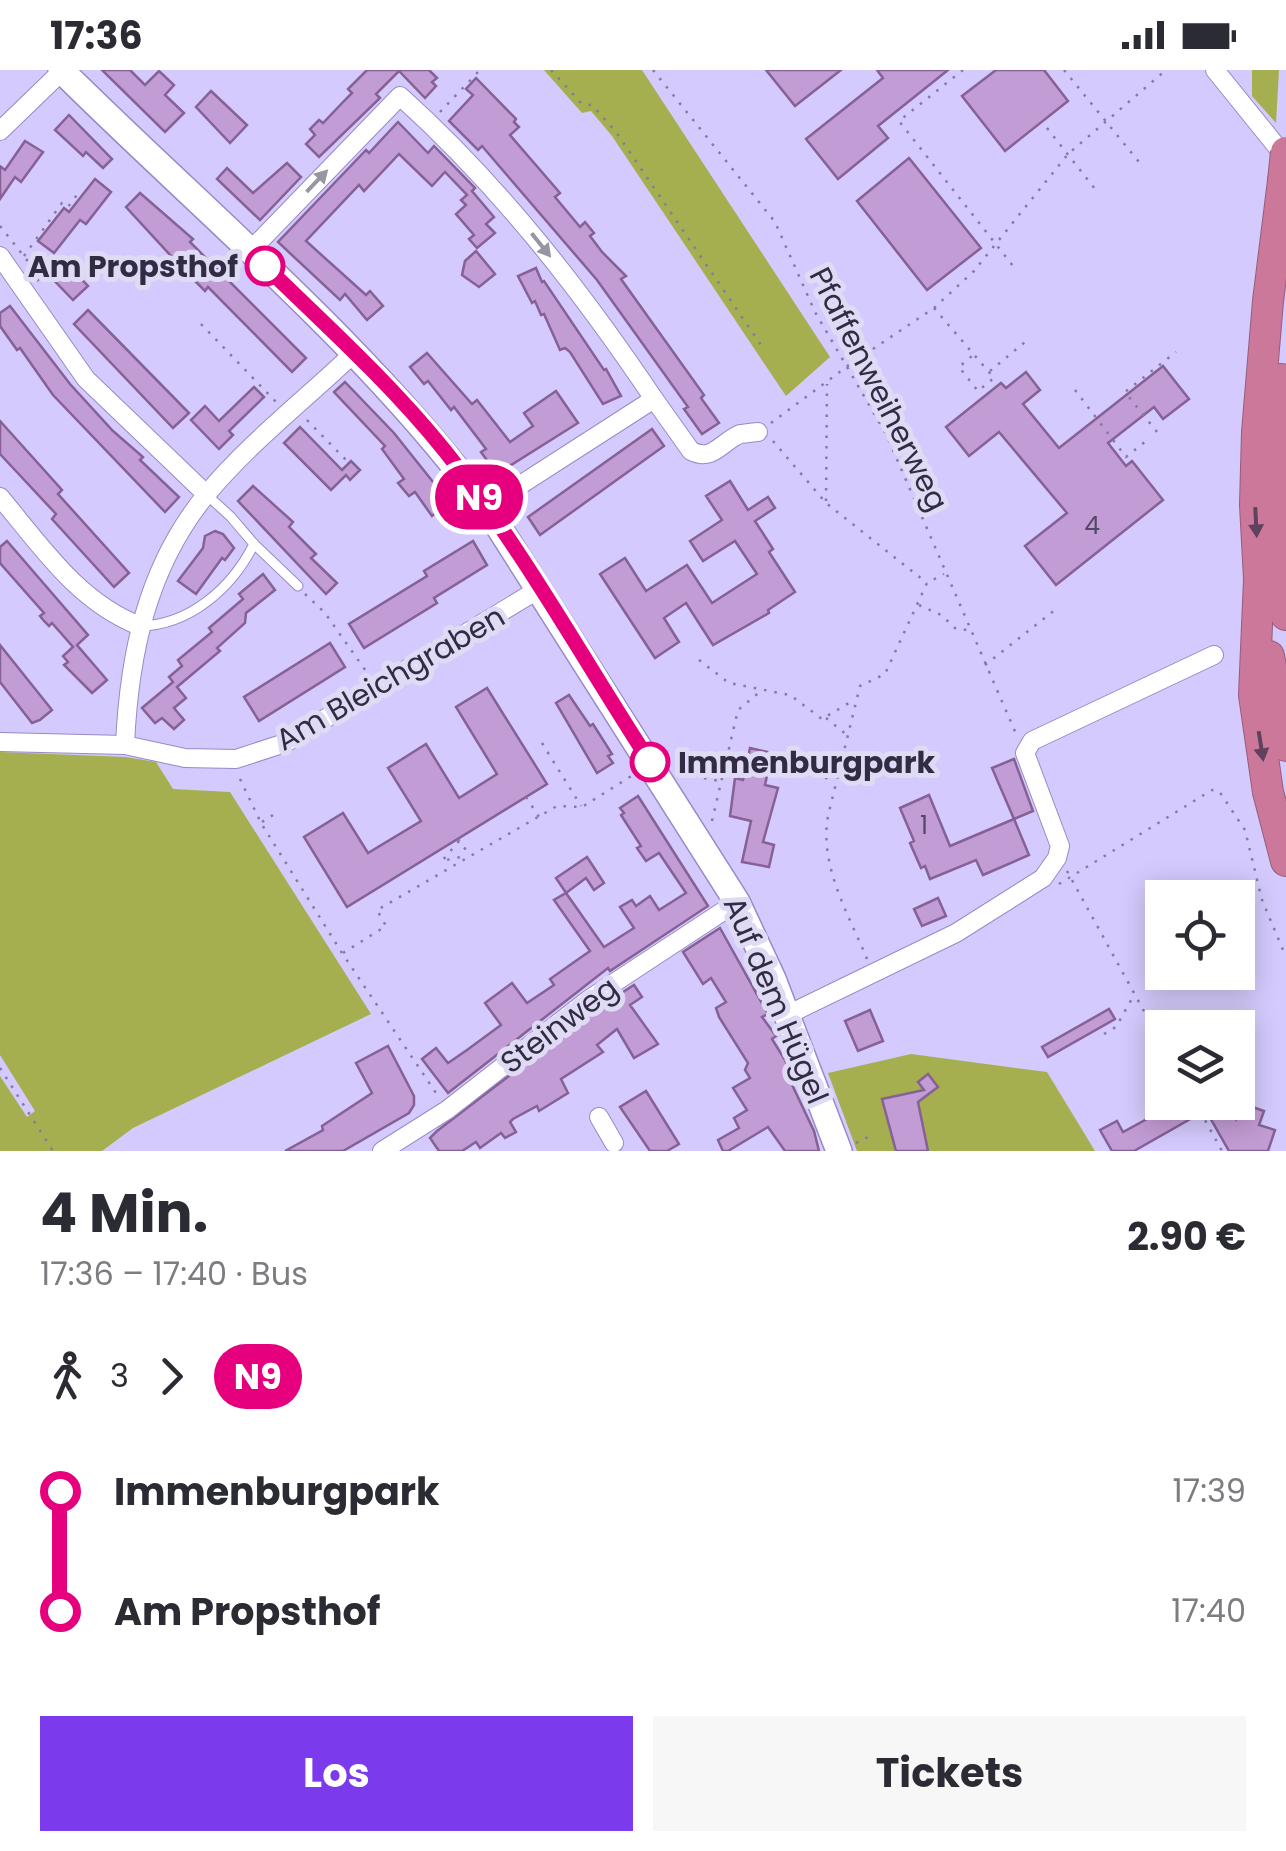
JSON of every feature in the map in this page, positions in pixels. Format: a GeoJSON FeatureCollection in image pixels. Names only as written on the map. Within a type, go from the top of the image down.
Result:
{"type":"FeatureCollection","features":[{"type":"Feature","properties":{"kind":"highway"},"geometry":{"type":"LineString","coordinates":[[1285,164],[1268,300],[1255,505],[1259,579],[1274,692],[1286,746]]}},
{"type":"Feature","properties":{"kind":"highway"},"geometry":{"type":"LineString","coordinates":[[1286,324],[1278,491],[1286,615]]}},
{"type":"Feature","properties":{"kind":"highway"},"geometry":{"type":"LineString","coordinates":[[1278,491],[1286,530]]}},
{"type":"Feature","properties":{"kind":"highway"},"geometry":{"type":"LineString","coordinates":[[1259,579],[1254,695],[1268,792],[1286,862]]}},
{"type":"Feature","properties":{"kind":"street"},"geometry":{"type":"LineString","coordinates":[[0,131],[62,70]]}},
{"type":"Feature","properties":{"kind":"street","name":"Auf dem Hügel"},"geometry":{"type":"LineString","coordinates":[[62,70],[355,352],[444,451],[486,507],[737,902],[845,1148]]}},
{"type":"Feature","properties":{"kind":"street"},"geometry":{"type":"LineString","coordinates":[[1216,70],[1285,164]]}},
{"type":"Feature","properties":{"kind":"street"},"geometry":{"type":"LineString","coordinates":[[250,251],[400,96],[506,203],[582,295],[691,451],[708,455],[740,434],[758,432]]}},
{"type":"Feature","properties":{"kind":"street"},"geometry":{"type":"LineString","coordinates":[[0,256],[86,379],[206,495]]}},
{"type":"Feature","properties":{"kind":"street"},"geometry":{"type":"LineString","coordinates":[[125,745],[131,670],[140,626],[157,576],[206,495],[355,352]]}},
{"type":"Feature","properties":{"kind":"street"},"geometry":{"type":"LineString","coordinates":[[486,507],[654,399]]}},
{"type":"Feature","properties":{"kind":"street"},"geometry":{"type":"LineString","coordinates":[[0,497],[62,572],[109,611],[140,626]]}},
{"type":"Feature","properties":{"kind":"street","name":"Am Bleichgraben"},"geometry":{"type":"LineString","coordinates":[[7,743],[125,745],[185,758],[236,758],[284,743],[539,590]]}},
{"type":"Feature","properties":{"kind":"street"},"geometry":{"type":"LineString","coordinates":[[786,1015],[956,933],[1042,878],[1057,858],[1058,835],[1025,753],[1032,741],[1214,655]]}},
{"type":"Feature","properties":{"kind":"street"},"geometry":{"type":"LineString","coordinates":[[0,726],[7,743]]}},
{"type":"Feature","properties":{"kind":"street","name":"Steinweg"},"geometry":{"type":"LineString","coordinates":[[382,1151],[447,1110],[588,1000],[737,902]]}},
{"type":"Feature","properties":{"kind":"street"},"geometry":{"type":"LineString","coordinates":[[599,1117],[611,1148]]}},
{"type":"Feature","properties":{"kind":"lane"},"geometry":{"type":"LineString","coordinates":[[206,495],[298,586]]}},
{"type":"Feature","properties":{"kind":"lane"},"geometry":{"type":"LineString","coordinates":[[140,626],[176,621],[197,609],[226,585],[254,544]]}},
{"type":"Feature","properties":{"kind":"path"},"geometry":{"type":"LineString","coordinates":[[430,123],[480,70]]}},
{"type":"Feature","properties":{"kind":"path"},"geometry":{"type":"LineString","coordinates":[[552,70],[582,104],[592,105],[616,132],[761,345]]}},
{"type":"Feature","properties":{"kind":"path","name":"Pfaffenweiherweg"},"geometry":{"type":"LineString","coordinates":[[653,70],[774,222],[815,312],[886,434],[968,630],[1025,753]]}},
{"type":"Feature","properties":{"kind":"path"},"geometry":{"type":"LineString","coordinates":[[962,70],[899,122],[1013,266]]}},
{"type":"Feature","properties":{"kind":"path"},"geometry":{"type":"LineString","coordinates":[[1064,70],[1138,162]]}},
{"type":"Feature","properties":{"kind":"path"},"geometry":{"type":"LineString","coordinates":[[927,583],[826,502],[780,446],[758,432],[934,308],[974,271],[1068,154],[1166,70]]}},
{"type":"Feature","properties":{"kind":"path"},"geometry":{"type":"LineString","coordinates":[[1047,128],[1099,194]]}},
{"type":"Feature","properties":{"kind":"path"},"geometry":{"type":"LineString","coordinates":[[24,256],[62,203],[68,208],[79,192]]}},
{"type":"Feature","properties":{"kind":"path"},"geometry":{"type":"LineString","coordinates":[[32,286],[62,255],[78,270]]}},
{"type":"Feature","properties":{"kind":"path"},"geometry":{"type":"LineString","coordinates":[[934,308],[972,356]]}},
{"type":"Feature","properties":{"kind":"path"},"geometry":{"type":"LineString","coordinates":[[201,324],[347,460]]}},
{"type":"Feature","properties":{"kind":"path"},"geometry":{"type":"LineString","coordinates":[[988,372],[1025,342]]}},
{"type":"Feature","properties":{"kind":"path"},"geometry":{"type":"LineString","coordinates":[[1157,432],[1125,392],[1176,352]]}},
{"type":"Feature","properties":{"kind":"path"},"geometry":{"type":"LineString","coordinates":[[975,354],[994,378],[978,391],[959,367],[972,356],[975,354]]}},
{"type":"Feature","properties":{"kind":"path"},"geometry":{"type":"LineString","coordinates":[[826,502],[827,381]]}},
{"type":"Feature","properties":{"kind":"path"},"geometry":{"type":"LineString","coordinates":[[1074,390],[1126,456],[1146,441]]}},
{"type":"Feature","properties":{"kind":"path"},"geometry":{"type":"LineString","coordinates":[[874,974],[831,870],[824,835],[860,686],[884,674],[927,583],[946,573]]}},
{"type":"Feature","properties":{"kind":"path"},"geometry":{"type":"LineString","coordinates":[[298,586],[324,613],[378,686]]}},
{"type":"Feature","properties":{"kind":"path"},"geometry":{"type":"LineString","coordinates":[[917,604],[940,615],[956,629],[968,630]]}},
{"type":"Feature","properties":{"kind":"path"},"geometry":{"type":"LineString","coordinates":[[984,666],[1055,610]]}},
{"type":"Feature","properties":{"kind":"path"},"geometry":{"type":"LineString","coordinates":[[699,660],[729,683],[790,695],[822,719],[856,700]]}},
{"type":"Feature","properties":{"kind":"path"},"geometry":{"type":"LineString","coordinates":[[704,778],[723,782],[738,710],[763,690]]}},
{"type":"Feature","properties":{"kind":"path"},"geometry":{"type":"LineString","coordinates":[[825,717],[847,736]]}},
{"type":"Feature","properties":{"kind":"path"},"geometry":{"type":"LineString","coordinates":[[542,744],[582,807]]}},
{"type":"Feature","properties":{"kind":"path"},"geometry":{"type":"LineString","coordinates":[[342,953],[386,926],[377,910],[539,816],[558,806],[582,807],[640,770]]}},
{"type":"Feature","properties":{"kind":"path"},"geometry":{"type":"LineString","coordinates":[[773,772],[836,780]]}},
{"type":"Feature","properties":{"kind":"path"},"geometry":{"type":"LineString","coordinates":[[240,779],[261,822],[342,953],[447,1110]]}},
{"type":"Feature","properties":{"kind":"path"},"geometry":{"type":"LineString","coordinates":[[710,826],[720,781]]}},
{"type":"Feature","properties":{"kind":"path"},"geometry":{"type":"LineString","coordinates":[[1054,888],[1212,790],[1219,792],[1245,830],[1262,900],[1286,957]]}},
{"type":"Feature","properties":{"kind":"path"},"geometry":{"type":"LineString","coordinates":[[526,797],[539,816]]}},
{"type":"Feature","properties":{"kind":"path"},"geometry":{"type":"LineString","coordinates":[[261,822],[273,815]]}},
{"type":"Feature","properties":{"kind":"path"},"geometry":{"type":"LineString","coordinates":[[459,840],[470,856],[442,861],[459,840]]}},
{"type":"Feature","properties":{"kind":"path"},"geometry":{"type":"LineString","coordinates":[[1057,858],[1145,1014]]}},
{"type":"Feature","properties":{"kind":"path"},"geometry":{"type":"LineString","coordinates":[[1104,1034],[1116,1027],[1134,994]]}},
{"type":"Feature","properties":{"kind":"path"},"geometry":{"type":"LineString","coordinates":[[0,1068],[53,1151]]}},
{"type":"Feature","properties":{"kind":"path"},"geometry":{"type":"LineString","coordinates":[[1205,1120],[1222,1151]]}},
{"type":"Feature","properties":{"kind":"path"},"geometry":{"type":"LineString","coordinates":[[845,1148],[874,1134]]}},
{"type":"Feature","properties":{"kind":"green space"},"geometry":{"type":"Polygon","coordinates":[[[544,70],[642,70],[830,357],[786,396],[612,136],[591,111],[582,113],[544,70]]]}},
{"type":"Feature","properties":{"kind":"green space"},"geometry":{"type":"Polygon","coordinates":[[[1252,70],[1279,70],[1276,123],[1252,96],[1252,70]]]}},
{"type":"Feature","properties":{"kind":"green space"},"geometry":{"type":"Polygon","coordinates":[[[0,752],[126,757],[156,762],[173,789],[230,792],[371,1014],[133,1128],[102,1151],[0,1151],[0,1076],[27,1117],[35,1111],[0,1055],[0,752]]]}},
{"type":"Feature","properties":{"kind":"green space"},"geometry":{"type":"Polygon","coordinates":[[[911,1054],[1047,1072],[1095,1151],[857,1151],[828,1073],[911,1054]]]}},
{"type":"Feature","properties":{"kind":"building"},"geometry":{"type":"Polygon","coordinates":[[[102,70],[130,70],[145,85],[159,71],[174,85],[165,95],[184,113],[165,132],[102,70]]]}},
{"type":"Feature","properties":{"kind":"building"},"geometry":{"type":"Polygon","coordinates":[[[367,70],[429,70],[437,78],[432,82],[436,86],[425,98],[399,71],[376,94],[380,98],[319,157],[306,144],[315,135],[310,129],[319,120],[323,123],[352,93],[348,89],[367,70]]]}},
{"type":"Feature","properties":{"kind":"building"},"geometry":{"type":"Polygon","coordinates":[[[766,70],[841,70],[795,106],[766,70]]]}},
{"type":"Feature","properties":{"kind":"building"},"geometry":{"type":"Polygon","coordinates":[[[877,70],[948,70],[878,126],[888,138],[838,179],[806,139],[883,78],[877,70]]]}},
{"type":"Feature","properties":{"kind":"building"},"geometry":{"type":"Polygon","coordinates":[[[996,70],[1044,70],[1068,101],[1005,151],[962,96],[996,70]]]}},
{"type":"Feature","properties":{"kind":"building"},"geometry":{"type":"Polygon","coordinates":[[[476,78],[516,119],[519,127],[510,135],[560,193],[555,197],[580,227],[585,222],[602,252],[626,276],[621,279],[704,395],[701,398],[719,423],[702,434],[684,409],[688,407],[597,280],[482,146],[478,150],[449,121],[473,95],[466,89],[476,78]]]}},
{"type":"Feature","properties":{"kind":"building"},"geometry":{"type":"Polygon","coordinates":[[[211,91],[247,125],[230,143],[196,107],[211,91]]]}},
{"type":"Feature","properties":{"kind":"building"},"geometry":{"type":"Polygon","coordinates":[[[69,115],[112,159],[103,168],[86,152],[83,156],[55,130],[69,115]]]}},
{"type":"Feature","properties":{"kind":"building"},"geometry":{"type":"Polygon","coordinates":[[[398,122],[428,153],[434,146],[475,188],[472,191],[494,217],[486,224],[495,233],[477,248],[469,239],[474,235],[456,214],[466,205],[461,200],[467,195],[445,172],[432,186],[399,154],[364,191],[359,185],[306,241],[366,295],[370,291],[383,306],[367,320],[345,294],[340,300],[278,242],[398,122]]]}},
{"type":"Feature","properties":{"kind":"building"},"geometry":{"type":"Polygon","coordinates":[[[25,141],[43,152],[21,182],[15,177],[0,199],[0,166],[5,170],[25,141]]]}},
{"type":"Feature","properties":{"kind":"building"},"geometry":{"type":"Polygon","coordinates":[[[909,158],[981,248],[927,290],[857,201],[909,158]]]}},
{"type":"Feature","properties":{"kind":"building"},"geometry":{"type":"Polygon","coordinates":[[[287,163],[301,177],[260,220],[217,179],[227,168],[253,193],[287,163]]]}},
{"type":"Feature","properties":{"kind":"building"},"geometry":{"type":"Polygon","coordinates":[[[95,179],[111,192],[86,224],[80,220],[54,253],[38,241],[64,208],[69,212],[95,179]]]}},
{"type":"Feature","properties":{"kind":"building"},"geometry":{"type":"Polygon","coordinates":[[[140,193],[193,239],[190,242],[306,358],[292,372],[208,287],[205,291],[126,207],[140,193]]]}},
{"type":"Feature","properties":{"kind":"building"},"geometry":{"type":"Polygon","coordinates":[[[476,251],[495,274],[479,287],[462,275],[465,261],[476,251]]]}},
{"type":"Feature","properties":{"kind":"building"},"geometry":{"type":"Polygon","coordinates":[[[62,259],[88,286],[73,300],[47,273],[62,259]]]}},
{"type":"Feature","properties":{"kind":"building"},"geometry":{"type":"Polygon","coordinates":[[[536,268],[621,396],[603,404],[570,352],[560,350],[544,314],[541,315],[535,301],[532,303],[518,276],[536,268]]]}},
{"type":"Feature","properties":{"kind":"building"},"geometry":{"type":"Polygon","coordinates":[[[10,306],[70,384],[179,497],[165,512],[53,395],[20,348],[17,350],[0,326],[0,313],[10,306]]]}},
{"type":"Feature","properties":{"kind":"building"},"geometry":{"type":"Polygon","coordinates":[[[88,310],[189,413],[173,428],[74,324],[88,310]]]}},
{"type":"Feature","properties":{"kind":"building"},"geometry":{"type":"Polygon","coordinates":[[[427,353],[472,404],[477,400],[510,442],[533,426],[524,413],[556,391],[578,423],[497,474],[481,452],[486,449],[454,407],[451,410],[428,381],[424,384],[410,367],[427,353]]]}},
{"type":"Feature","properties":{"kind":"building"},"geometry":{"type":"Polygon","coordinates":[[[1163,366],[1189,399],[1163,419],[1154,407],[1108,443],[1126,466],[1132,461],[1163,500],[1056,585],[1025,546],[1067,513],[999,432],[969,456],[946,427],[1001,383],[1006,388],[1026,372],[1040,390],[1023,404],[1059,448],[1163,366]]]}},
{"type":"Feature","properties":{"kind":"building"},"geometry":{"type":"Polygon","coordinates":[[[345,382],[394,433],[449,502],[432,516],[415,492],[409,496],[398,483],[404,479],[382,449],[385,446],[334,392],[345,382]]]}},
{"type":"Feature","properties":{"kind":"building"},"geometry":{"type":"Polygon","coordinates":[[[254,387],[264,397],[229,431],[233,435],[219,449],[191,420],[205,406],[219,421],[254,387]]]}},
{"type":"Feature","properties":{"kind":"building"},"geometry":{"type":"Polygon","coordinates":[[[0,421],[62,490],[58,494],[129,573],[114,587],[52,519],[56,514],[0,454],[0,421]]]}},
{"type":"Feature","properties":{"kind":"building"},"geometry":{"type":"Polygon","coordinates":[[[300,427],[342,470],[351,461],[360,470],[350,480],[346,475],[331,490],[284,443],[300,427]]]}},
{"type":"Feature","properties":{"kind":"building"},"geometry":{"type":"Polygon","coordinates":[[[652,429],[664,446],[540,535],[528,517],[652,429]]]}},
{"type":"Feature","properties":{"kind":"building"},"geometry":{"type":"Polygon","coordinates":[[[730,481],[748,510],[768,497],[775,508],[755,521],[773,549],[769,552],[795,592],[769,613],[713,645],[686,603],[664,618],[679,642],[655,658],[600,574],[625,558],[646,591],[687,565],[712,603],[757,574],[735,541],[703,561],[690,541],[722,520],[706,496],[730,481]]]}},
{"type":"Feature","properties":{"kind":"building"},"geometry":{"type":"Polygon","coordinates":[[[253,486],[293,522],[289,527],[316,554],[311,558],[337,583],[326,594],[238,501],[253,486]]]}},
{"type":"Feature","properties":{"kind":"building"},"geometry":{"type":"Polygon","coordinates":[[[215,531],[223,534],[234,548],[196,594],[178,581],[203,548],[205,536],[215,531]]]}},
{"type":"Feature","properties":{"kind":"building"},"geometry":{"type":"Polygon","coordinates":[[[7,541],[88,635],[77,645],[107,680],[92,693],[64,665],[68,662],[63,656],[73,647],[52,623],[49,626],[44,621],[40,616],[44,613],[0,563],[0,547],[7,541]]]}},
{"type":"Feature","properties":{"kind":"building"},"geometry":{"type":"Polygon","coordinates":[[[473,541],[487,565],[434,598],[437,603],[364,648],[349,624],[427,576],[424,571],[473,541]]]}},
{"type":"Feature","properties":{"kind":"building"},"geometry":{"type":"Polygon","coordinates":[[[263,574],[275,590],[246,613],[245,623],[217,648],[220,651],[177,687],[186,698],[174,708],[184,720],[174,729],[162,718],[155,723],[142,708],[173,682],[169,677],[182,666],[178,660],[212,632],[209,628],[243,599],[239,594],[263,574]]]}},
{"type":"Feature","properties":{"kind":"building"},"geometry":{"type":"Polygon","coordinates":[[[330,643],[345,667],[259,721],[244,697],[330,643]]]}},
{"type":"Feature","properties":{"kind":"building"},"geometry":{"type":"Polygon","coordinates":[[[0,645],[52,710],[40,720],[32,723],[0,682],[0,645]]]}},
{"type":"Feature","properties":{"kind":"building"},"geometry":{"type":"Polygon","coordinates":[[[487,688],[547,784],[347,907],[304,837],[343,813],[368,853],[421,821],[388,768],[426,744],[459,798],[497,774],[456,707],[487,688]]]}},
{"type":"Feature","properties":{"kind":"building"},"geometry":{"type":"Polygon","coordinates":[[[569,695],[612,754],[608,756],[613,763],[597,773],[556,703],[569,695]]]}},
{"type":"Feature","properties":{"kind":"building"},"geometry":{"type":"Polygon","coordinates":[[[750,748],[772,753],[765,785],[778,788],[763,842],[774,845],[769,867],[742,862],[751,821],[730,816],[735,778],[743,780],[750,748]]]}},
{"type":"Feature","properties":{"kind":"building"},"geometry":{"type":"Polygon","coordinates":[[[1014,759],[1033,811],[1014,819],[992,768],[1014,759]]]}},
{"type":"Feature","properties":{"kind":"building"},"geometry":{"type":"Polygon","coordinates":[[[929,795],[950,846],[1014,819],[1029,855],[983,875],[976,860],[930,879],[910,843],[914,841],[900,808],[929,795]]]}},
{"type":"Feature","properties":{"kind":"building"},"geometry":{"type":"Polygon","coordinates":[[[638,796],[708,906],[610,971],[608,968],[448,1093],[422,1059],[436,1048],[448,1063],[501,1025],[485,1003],[512,983],[527,1003],[554,985],[550,979],[590,951],[554,900],[566,893],[604,947],[634,928],[620,907],[632,900],[636,906],[650,896],[659,910],[686,893],[659,853],[646,861],[637,848],[641,846],[620,808],[638,796]]]}},
{"type":"Feature","properties":{"kind":"building"},"geometry":{"type":"Polygon","coordinates":[[[587,857],[604,883],[594,890],[586,878],[566,893],[556,878],[587,857]]]}},
{"type":"Feature","properties":{"kind":"building"},"geometry":{"type":"Polygon","coordinates":[[[938,898],[946,916],[922,926],[914,909],[938,898]]]}},
{"type":"Feature","properties":{"kind":"building"},"geometry":{"type":"Polygon","coordinates":[[[720,928],[768,1014],[762,1017],[776,1036],[772,1039],[785,1060],[789,1070],[786,1072],[814,1131],[819,1151],[785,1151],[768,1127],[728,1151],[723,1151],[718,1140],[739,1128],[734,1118],[747,1110],[733,1088],[750,1078],[745,1070],[748,1063],[719,1017],[716,1008],[726,1002],[711,978],[703,984],[683,952],[720,928]]]}},
{"type":"Feature","properties":{"kind":"building"},"geometry":{"type":"Polygon","coordinates":[[[634,985],[642,997],[630,1005],[658,1044],[634,1058],[617,1029],[597,1045],[603,1052],[561,1079],[568,1093],[539,1111],[537,1106],[510,1122],[516,1132],[505,1138],[501,1133],[480,1148],[476,1142],[462,1151],[439,1151],[430,1138],[437,1131],[595,1010],[634,985]]]}},
{"type":"Feature","properties":{"kind":"building"},"geometry":{"type":"Polygon","coordinates":[[[1109,1009],[1115,1019],[1048,1057],[1042,1047],[1109,1009]]]}},
{"type":"Feature","properties":{"kind":"building"},"geometry":{"type":"Polygon","coordinates":[[[870,1010],[883,1041],[858,1051],[845,1021],[870,1010]]]}},
{"type":"Feature","properties":{"kind":"building"},"geometry":{"type":"Polygon","coordinates":[[[388,1046],[414,1096],[409,1113],[343,1151],[285,1151],[323,1130],[322,1126],[372,1093],[356,1063],[388,1046]]]}},
{"type":"Feature","properties":{"kind":"building"},"geometry":{"type":"Polygon","coordinates":[[[928,1074],[938,1087],[918,1102],[928,1151],[896,1151],[882,1099],[924,1090],[918,1082],[928,1074]]]}},
{"type":"Feature","properties":{"kind":"building"},"geometry":{"type":"Polygon","coordinates":[[[646,1091],[679,1144],[667,1151],[650,1151],[620,1107],[646,1091]]]}},
{"type":"Feature","properties":{"kind":"building"},"geometry":{"type":"Polygon","coordinates":[[[1255,1108],[1264,1111],[1259,1125],[1275,1130],[1268,1151],[1229,1151],[1211,1120],[1255,1120],[1255,1108]]]}},
{"type":"Feature","properties":{"kind":"building"},"geometry":{"type":"Polygon","coordinates":[[[1145,1120],[1188,1120],[1134,1151],[1112,1151],[1100,1130],[1117,1121],[1123,1132],[1145,1120]]]}},
{"type":"Feature","properties":{"kind":"bus line","name":"N9"},"geometry":{"type":"LineString","coordinates":[[265,266],[355,352],[444,451],[486,507],[650,762]]}},
{"type":"Feature","properties":{"kind":"place","name":"Am Propsthof"},"geometry":{"type":"Point","coordinates":[265,266]}},
{"type":"Feature","properties":{"kind":"place","name":"Immenburgpark"},"geometry":{"type":"Point","coordinates":[650,762]}}]}
